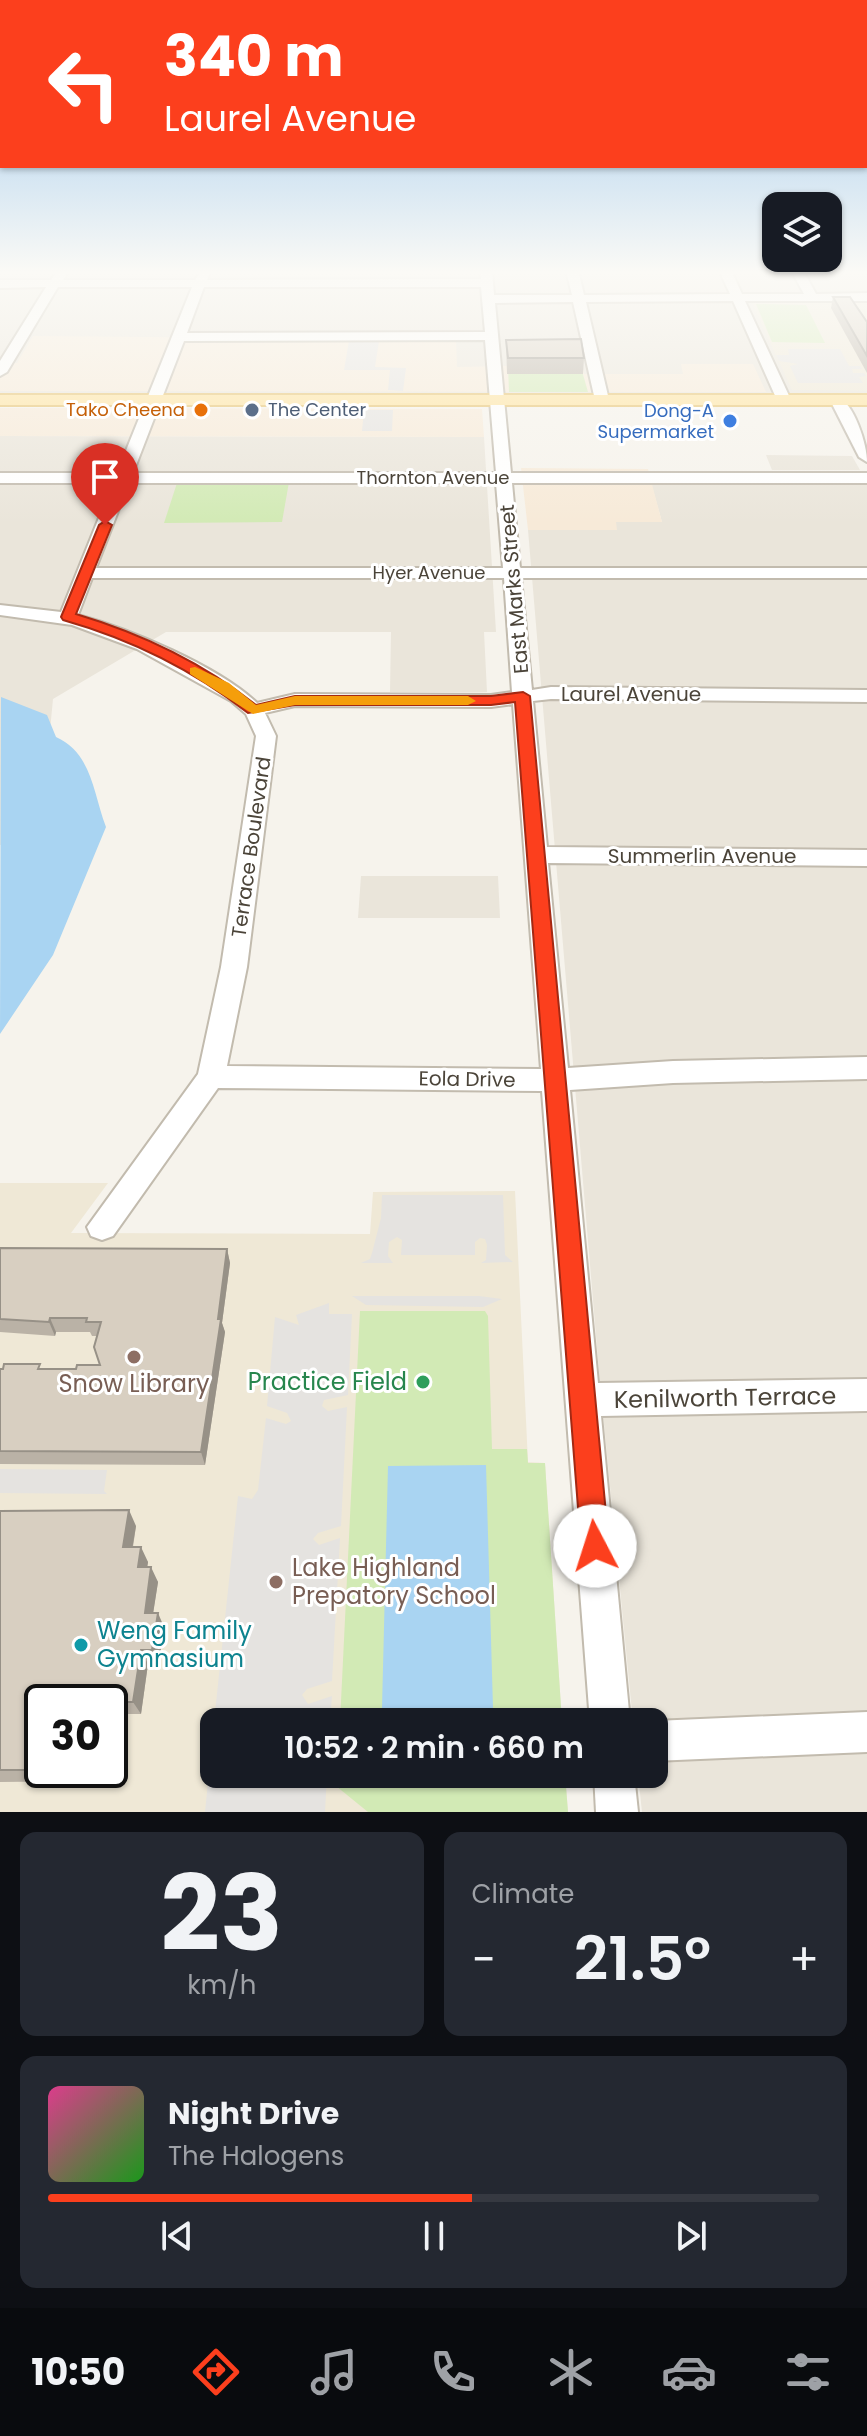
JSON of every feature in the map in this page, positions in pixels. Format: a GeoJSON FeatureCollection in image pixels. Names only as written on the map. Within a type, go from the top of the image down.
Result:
{"type":"FeatureCollection","features":[{"type":"Feature","properties":{"kind":"main road"},"geometry":{"type":"LineString","coordinates":[[0,400],[867,400]]}},
{"type":"Feature","properties":{"kind":"street"},"geometry":{"type":"LineString","coordinates":[[0,372],[11,355]]}},
{"type":"Feature","properties":{"kind":"street"},"geometry":{"type":"LineString","coordinates":[[68,617],[171,355]]}},
{"type":"Feature","properties":{"kind":"street","name":"East Marks Street"},"geometry":{"type":"LineString","coordinates":[[493,355],[609,1708]]}},
{"type":"Feature","properties":{"kind":"street"},"geometry":{"type":"LineString","coordinates":[[592,355],[602,400]]}},
{"type":"Feature","properties":{"kind":"street"},"geometry":{"type":"LineString","coordinates":[[764,355],[784,400]]}},
{"type":"Feature","properties":{"kind":"street"},"geometry":{"type":"LineString","coordinates":[[837,400],[867,457]]}},
{"type":"Feature","properties":{"kind":"street","name":"Thornton Avenue"},"geometry":{"type":"LineString","coordinates":[[0,478],[867,478]]}},
{"type":"Feature","properties":{"kind":"street","name":"Hyer Avenue"},"geometry":{"type":"LineString","coordinates":[[86,573],[867,573]]}},
{"type":"Feature","properties":{"kind":"street"},"geometry":{"type":"LineString","coordinates":[[0,610],[68,617],[113,630],[223,687],[253,710]]}},
{"type":"Feature","properties":{"kind":"street","name":"Laurel Avenue"},"geometry":{"type":"LineString","coordinates":[[253,710],[295,700],[491,701],[551,693],[867,696]]}},
{"type":"Feature","properties":{"kind":"street","name":"Terrace Boulevard"},"geometry":{"type":"LineString","coordinates":[[102,1227],[211,1077],[234,967],[266,736],[253,710]]}},
{"type":"Feature","properties":{"kind":"street","name":"Summerlin Avenue"},"geometry":{"type":"LineString","coordinates":[[538,855],[867,858]]}},
{"type":"Feature","properties":{"kind":"street","name":"Eola Drive"},"geometry":{"type":"LineString","coordinates":[[211,1077],[556,1080],[673,1072],[867,1068]]}},
{"type":"Feature","properties":{"kind":"street","name":"Kenilworth Terrace"},"geometry":{"type":"LineString","coordinates":[[583,1400],[867,1395]]}},
{"type":"Feature","properties":{"kind":"street"},"geometry":{"type":"LineString","coordinates":[[668,1740],[867,1732]]}},
{"type":"Feature","properties":{"kind":"street"},"geometry":{"type":"LineString","coordinates":[[615,1788],[617,1812]]}},
{"type":"Feature","properties":{"kind":"shaded area"},"geometry":{"type":"Polygon","coordinates":[[[0,355],[867,355],[867,399],[0,399],[0,355]]]}},
{"type":"Feature","properties":{"kind":"shaded area"},"geometry":{"type":"Polygon","coordinates":[[[22,355],[457,355],[457,367],[507,366],[580,355],[584,374],[683,374],[681,364],[753,364],[766,392],[0,391],[0,363],[17,363],[22,355]]]}},
{"type":"Feature","properties":{"kind":"shaded area"},"geometry":{"type":"Polygon","coordinates":[[[347,355],[377,355],[375,367],[406,368],[403,391],[388,390],[390,370],[344,370],[347,355]]]}},
{"type":"Feature","properties":{"kind":"shaded area"},"geometry":{"type":"Polygon","coordinates":[[[776,355],[867,355],[867,391],[792,390],[776,355]]]}},
{"type":"Feature","properties":{"kind":"shaded area"},"geometry":{"type":"Polygon","coordinates":[[[776,355],[843,355],[849,366],[860,366],[862,369],[852,369],[853,373],[864,373],[866,376],[859,377],[863,383],[798,383],[790,366],[798,364],[779,361],[776,355]]]}},
{"type":"Feature","properties":{"kind":"shaded area"},"geometry":{"type":"Polygon","coordinates":[[[0,408],[482,409],[484,437],[0,436],[0,408]]]}},
{"type":"Feature","properties":{"kind":"shaded area"},"geometry":{"type":"Polygon","coordinates":[[[364,410],[393,410],[392,431],[362,431],[364,410]]]}},
{"type":"Feature","properties":{"kind":"shaded area"},"geometry":{"type":"Polygon","coordinates":[[[0,436],[484,437],[496,632],[484,632],[487,692],[390,692],[391,632],[166,632],[53,699],[39,845],[0,845],[0,436]]]}},
{"type":"Feature","properties":{"kind":"shaded area"},"geometry":{"type":"Polygon","coordinates":[[[766,455],[852,456],[860,470],[772,470],[766,455]]]}},
{"type":"Feature","properties":{"kind":"shaded area"},"geometry":{"type":"Polygon","coordinates":[[[521,468],[648,469],[662,522],[616,522],[617,530],[528,530],[521,468]]]}},
{"type":"Feature","properties":{"kind":"shaded area"},"geometry":{"type":"Polygon","coordinates":[[[651,483],[867,483],[867,1812],[642,1812],[639,1788],[668,1788],[668,1708],[632,1708],[600,1383],[528,530],[616,530],[615,522],[662,522],[651,483]]]}},
{"type":"Feature","properties":{"kind":"shaded area"},"geometry":{"type":"Polygon","coordinates":[[[361,876],[498,876],[500,918],[358,918],[361,876]]]}},
{"type":"Feature","properties":{"kind":"shaded area","name":"Lake Highland Prepatory School"},"geometry":{"type":"Polygon","coordinates":[[[0,1183],[108,1183],[71,1233],[370,1234],[373,1192],[515,1191],[528,1462],[545,1463],[561,1708],[200,1708],[200,1788],[566,1788],[568,1812],[0,1812],[0,1183]]]}},
{"type":"Feature","properties":{"kind":"shaded area"},"geometry":{"type":"Polygon","coordinates":[[[382,1195],[503,1195],[505,1255],[513,1262],[481,1263],[486,1260],[487,1245],[485,1239],[480,1238],[475,1242],[475,1255],[401,1255],[402,1240],[397,1237],[389,1242],[388,1256],[393,1263],[361,1263],[370,1259],[372,1253],[381,1218],[382,1195]]]}},
{"type":"Feature","properties":{"kind":"shaded area"},"geometry":{"type":"Polygon","coordinates":[[[352,1296],[479,1296],[502,1299],[483,1307],[366,1305],[352,1296]]]}},
{"type":"Feature","properties":{"kind":"shaded area"},"geometry":{"type":"Polygon","coordinates":[[[329,1303],[329,1314],[352,1314],[348,1395],[324,1400],[322,1406],[328,1411],[347,1407],[341,1526],[318,1533],[313,1539],[319,1545],[340,1538],[332,1681],[307,1689],[302,1695],[308,1704],[332,1696],[331,1708],[215,1708],[238,1496],[252,1499],[258,1490],[266,1418],[286,1424],[291,1421],[287,1413],[267,1406],[275,1317],[299,1325],[296,1315],[329,1303]]]}},
{"type":"Feature","properties":{"kind":"shaded area"},"geometry":{"type":"Polygon","coordinates":[[[0,1469],[107,1470],[104,1491],[107,1494],[0,1493],[0,1469]]]}},
{"type":"Feature","properties":{"kind":"shaded area"},"geometry":{"type":"Polygon","coordinates":[[[207,1788],[326,1788],[325,1812],[205,1812],[207,1788]]]}},
{"type":"Feature","properties":{"kind":"green space"},"geometry":{"type":"Polygon","coordinates":[[[580,364],[588,392],[509,392],[508,366],[580,364]]]}},
{"type":"Feature","properties":{"kind":"green space"},"geometry":{"type":"Polygon","coordinates":[[[289,482],[282,522],[164,523],[177,483],[289,482]]]}},
{"type":"Feature","properties":{"kind":"green space"},"geometry":{"type":"Polygon","coordinates":[[[360,1311],[485,1311],[488,1316],[492,1449],[527,1449],[528,1463],[545,1463],[561,1708],[341,1708],[360,1311]]]}},
{"type":"Feature","properties":{"kind":"green space"},"geometry":{"type":"Polygon","coordinates":[[[338,1788],[566,1788],[568,1812],[368,1812],[338,1788]]]}},
{"type":"Feature","properties":{"kind":"water"},"geometry":{"type":"Polygon","coordinates":[[[1,697],[47,715],[56,737],[77,753],[90,775],[106,827],[53,955],[0,1034],[1,697]]]}},
{"type":"Feature","properties":{"kind":"water"},"geometry":{"type":"Polygon","coordinates":[[[486,1465],[493,1708],[382,1708],[388,1466],[486,1465]]]}},
{"type":"Feature","properties":{"kind":"building"},"geometry":{"type":"Polygon","coordinates":[[[508,355],[583,355],[584,358],[508,358],[508,355]]]}},
{"type":"Feature","properties":{"kind":"building"},"geometry":{"type":"Polygon","coordinates":[[[0,1248],[227,1249],[218,1319],[221,1319],[201,1452],[0,1451],[0,1369],[4,1364],[40,1364],[38,1369],[76,1369],[77,1365],[100,1365],[94,1347],[101,1322],[86,1322],[87,1318],[50,1318],[49,1322],[0,1319],[0,1248]]]}},
{"type":"Feature","properties":{"kind":"building","name":"Weng Family Gymnasium"},"geometry":{"type":"Polygon","coordinates":[[[129,1510],[123,1547],[141,1547],[138,1567],[151,1567],[145,1613],[158,1613],[152,1650],[141,1650],[133,1702],[128,1702],[128,1684],[24,1684],[24,1770],[0,1770],[0,1511],[129,1510]]]}},
{"type":"Feature","properties":{"kind":"slow traffic"},"geometry":{"type":"LineString","coordinates":[[195,671],[253,710],[295,700],[468,701]]}},
{"type":"Feature","properties":{"kind":"place","name":"Tako Cheena"},"geometry":{"type":"Point","coordinates":[201,410]}},
{"type":"Feature","properties":{"kind":"place","name":"The Center"},"geometry":{"type":"Point","coordinates":[252,410]}},
{"type":"Feature","properties":{"kind":"place","name":"Dong-A Supermarket"},"geometry":{"type":"Point","coordinates":[730,421]}},
{"type":"Feature","properties":{"kind":"place","name":"Snow Library"},"geometry":{"type":"Point","coordinates":[134,1357]}},
{"type":"Feature","properties":{"kind":"place","name":"Practice Field"},"geometry":{"type":"Point","coordinates":[423,1382]}},
{"type":"Feature","properties":{"kind":"place","name":"Lake Highland Prepatory School"},"geometry":{"type":"Point","coordinates":[276,1582]}},
{"type":"Feature","properties":{"kind":"place","name":"Weng Family Gymnasium"},"geometry":{"type":"Point","coordinates":[81,1645]}},
{"type":"Feature","properties":{"kind":"route"},"geometry":{"type":"LineString","coordinates":[[105,525],[68,617],[113,630],[145,644],[223,687],[253,710],[295,700],[491,701],[523,696],[595,1546]]}}]}
